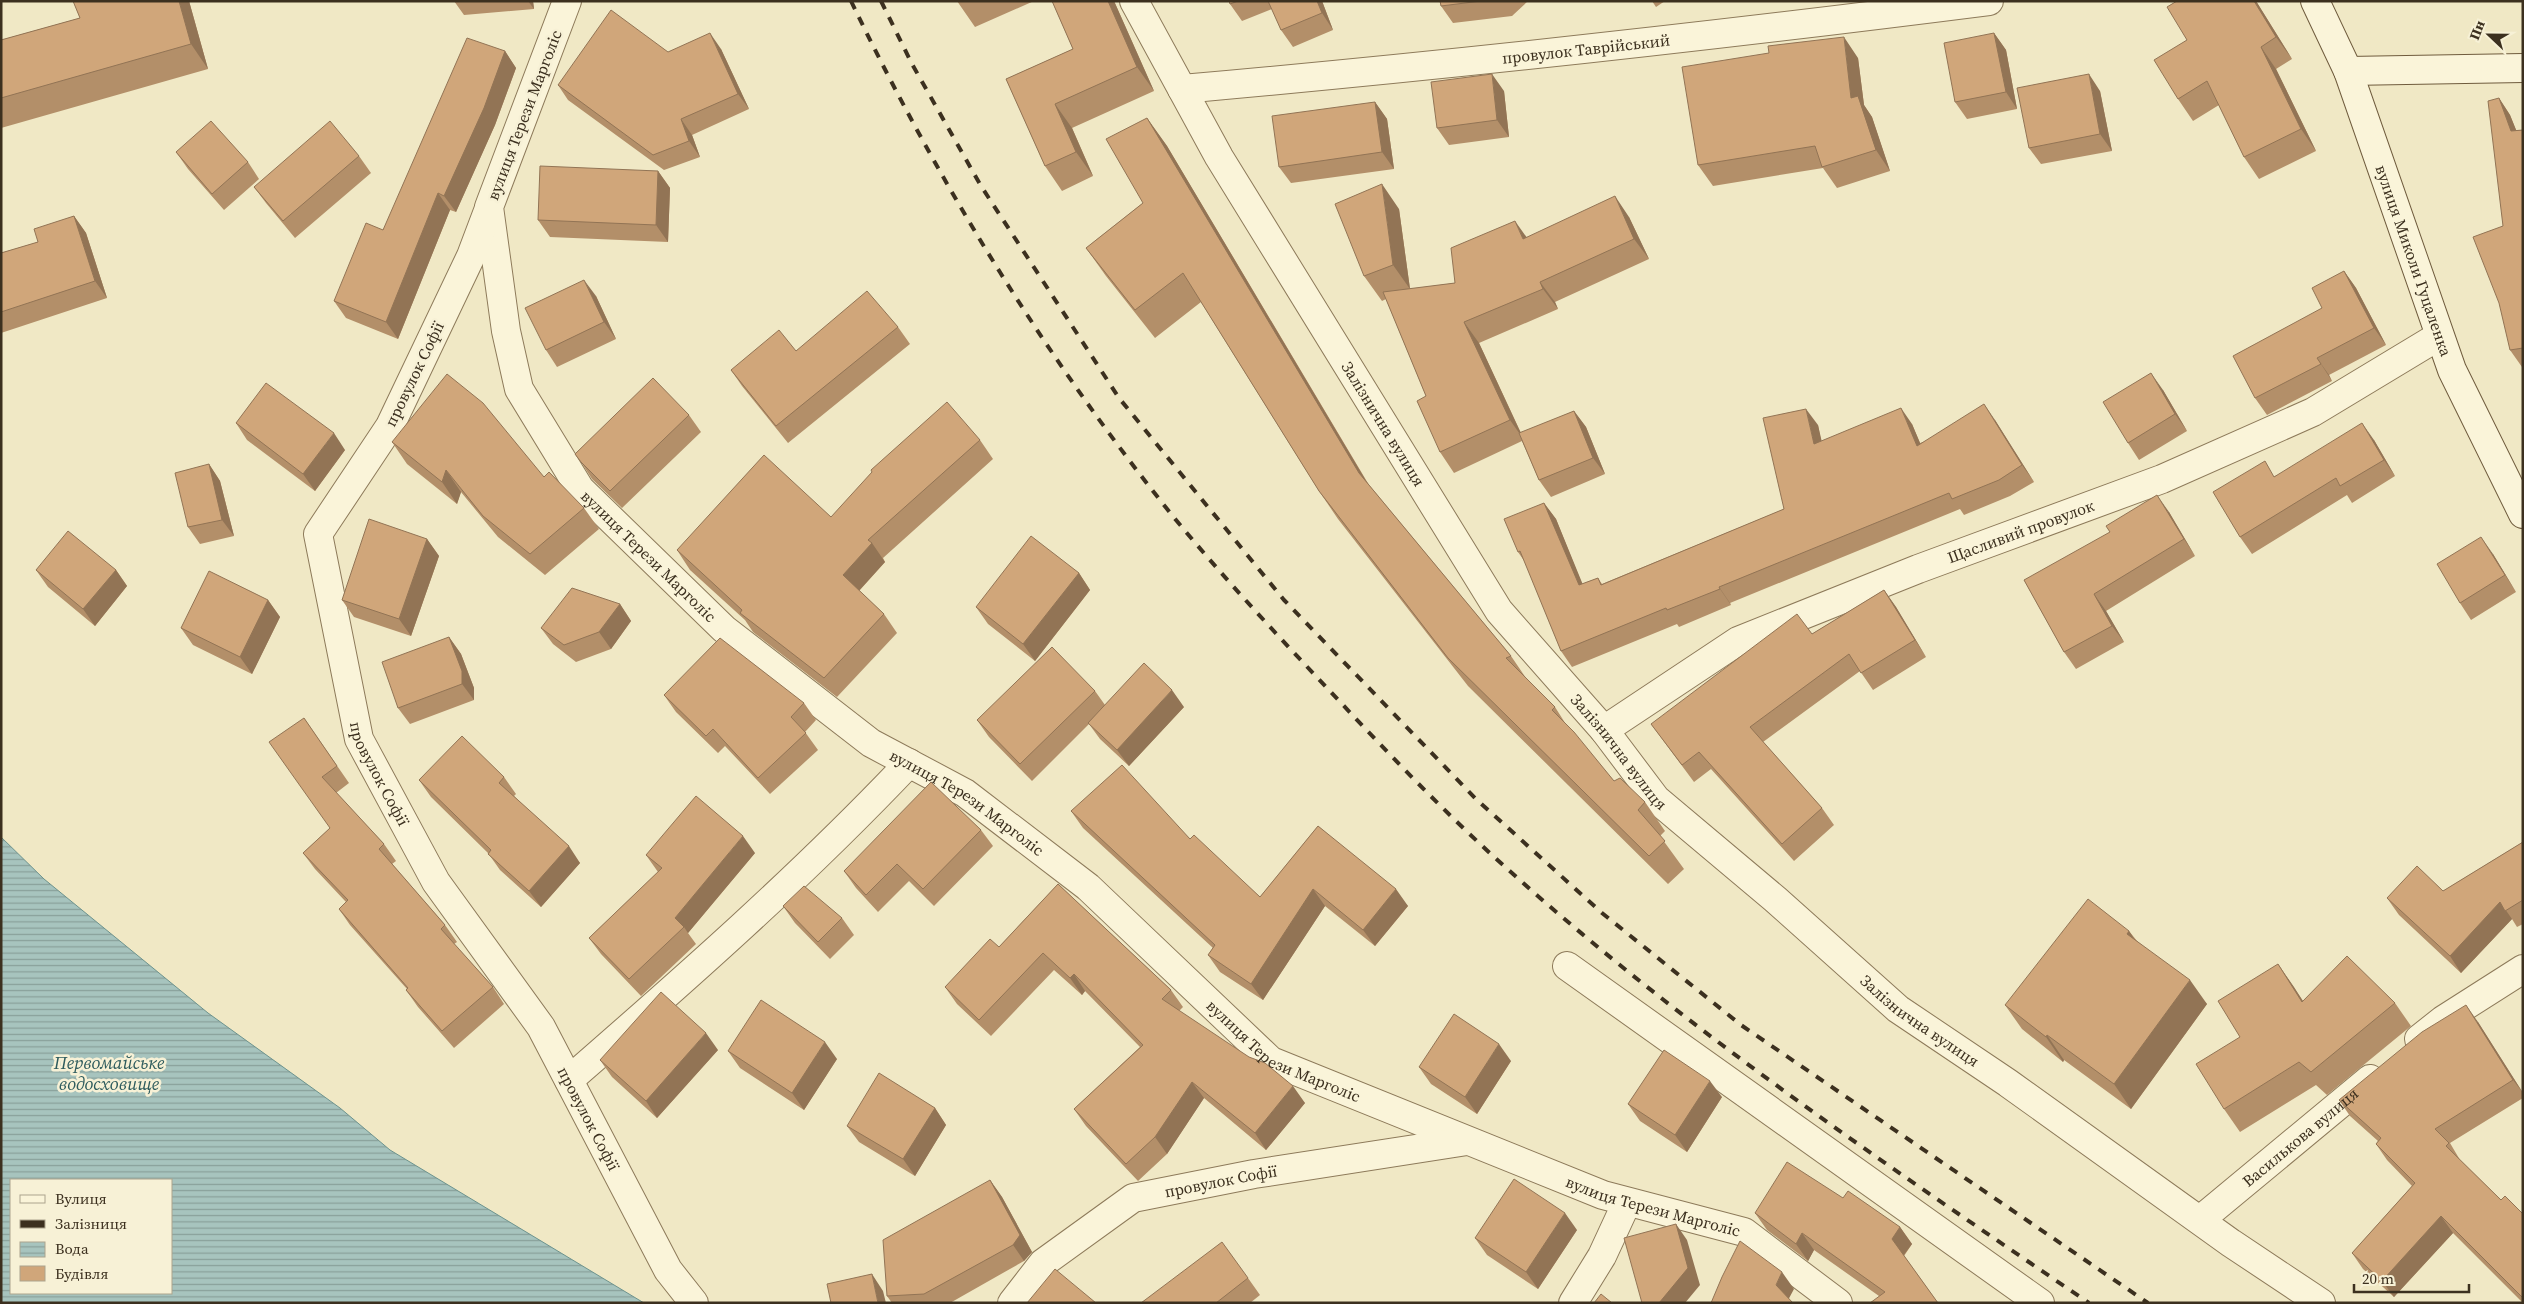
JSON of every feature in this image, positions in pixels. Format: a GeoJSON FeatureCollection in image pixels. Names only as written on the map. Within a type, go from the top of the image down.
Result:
{"type":"FeatureCollection","features":[{"type":"Feature","properties":{"kind":"street","name":"вулиця Терези Марголіс"},"geometry":{"type":"LineString","coordinates":[[567,1],[489,207],[506,331],[519,389],[580,489],[724,629],[871,743],[965,793],[1088,887],[1271,1061],[1603,1195],[1744,1232],[1838,1303]]}},
{"type":"Feature","properties":{"kind":"street","name":"Залізнична вулиця"},"geometry":{"type":"LineString","coordinates":[[1134,1],[1219,157],[1499,611],[1604,730],[1656,799],[1775,899],[1898,1009],[2008,1083],[2200,1220],[2321,1303]]}},
{"type":"Feature","properties":{"kind":"street","name":"провулок Таврійський"},"geometry":{"type":"LineString","coordinates":[[1182,89],[1411,68],[1727,35],[1990,1]]}},
{"type":"Feature","properties":{"kind":"street","name":"вулиця Миколи Гуцаленка"},"geometry":{"type":"LineString","coordinates":[[2315,1],[2348,71],[2452,370],[2523,514]]}},
{"type":"Feature","properties":{"kind":"street"},"geometry":{"type":"LineString","coordinates":[[2348,71],[2523,68]]}},
{"type":"Feature","properties":{"kind":"street","name":"провулок Софії"},"geometry":{"type":"LineString","coordinates":[[489,207],[471,256],[390,426],[318,534],[359,739],[436,882],[541,1027],[668,1270],[694,1303]]}},
{"type":"Feature","properties":{"kind":"street","name":"Щасливий провулок"},"geometry":{"type":"LineString","coordinates":[[1604,730],[1738,641],[1918,569],[2162,479],[2313,412],[2439,336]]}},
{"type":"Feature","properties":{"kind":"street"},"geometry":{"type":"LineString","coordinates":[[569,1080],[690,974],[868,806],[909,763]]}},
{"type":"Feature","properties":{"kind":"street"},"geometry":{"type":"LineString","coordinates":[[1566,966],[2040,1303]]}},
{"type":"Feature","properties":{"kind":"street","name":"Василькова вулиця"},"geometry":{"type":"LineString","coordinates":[[2200,1220],[2443,1020],[2523,969]]}},
{"type":"Feature","properties":{"kind":"street","name":"провулок Софії"},"geometry":{"type":"LineString","coordinates":[[1012,1303],[1043,1263],[1133,1198],[1254,1174],[1468,1141]]}},
{"type":"Feature","properties":{"kind":"street"},"geometry":{"type":"LineString","coordinates":[[1573,1303],[1602,1256],[1627,1202]]}},
{"type":"Feature","properties":{"kind":"water","name":"Первомайське водосховище"},"geometry":{"type":"Polygon","coordinates":[[[1,837],[44,879],[208,1013],[340,1108],[390,1150],[644,1303],[1,1303],[1,837]]]}},
{"type":"Feature","properties":{"kind":"building"},"geometry":{"type":"Polygon","coordinates":[[[73,1],[179,1],[191,44],[1,98],[1,40],[80,18],[73,1]]]}},
{"type":"Feature","properties":{"kind":"building"},"geometry":{"type":"Polygon","coordinates":[[[1052,1],[1108,1],[1137,67],[1055,104],[1076,152],[1045,166],[1006,79],[1073,49],[1052,1]]]}},
{"type":"Feature","properties":{"kind":"building"},"geometry":{"type":"Polygon","coordinates":[[[1268,1],[1317,1],[1322,13],[1281,30],[1268,1]]]}},
{"type":"Feature","properties":{"kind":"building"},"geometry":{"type":"Polygon","coordinates":[[[1440,1],[1481,1],[1441,6],[1440,1]]]}},
{"type":"Feature","properties":{"kind":"building"},"geometry":{"type":"Polygon","coordinates":[[[2177,1],[2254,1],[2276,37],[2261,47],[2301,129],[2244,157],[2207,81],[2178,99],[2154,60],[2187,40],[2167,7],[2177,1]]]}},
{"type":"Feature","properties":{"kind":"building"},"geometry":{"type":"Polygon","coordinates":[[[611,10],[668,52],[710,33],[738,94],[681,119],[689,141],[653,155],[558,85],[611,10]]]}},
{"type":"Feature","properties":{"kind":"building"},"geometry":{"type":"Polygon","coordinates":[[[1994,33],[2006,92],[1955,102],[1944,43],[1994,33]]]}},
{"type":"Feature","properties":{"kind":"building"},"geometry":{"type":"Polygon","coordinates":[[[1844,37],[1851,98],[1858,96],[1876,150],[1822,167],[1815,146],[1698,165],[1682,67],[1769,53],[1768,46],[1844,37]]]}},
{"type":"Feature","properties":{"kind":"building"},"geometry":{"type":"Polygon","coordinates":[[[467,38],[505,51],[484,108],[444,196],[438,193],[386,322],[334,301],[366,223],[383,230],[467,38]]]}},
{"type":"Feature","properties":{"kind":"building"},"geometry":{"type":"Polygon","coordinates":[[[1492,74],[1497,120],[1437,128],[1431,82],[1492,74]]]}},
{"type":"Feature","properties":{"kind":"building"},"geometry":{"type":"Polygon","coordinates":[[[2089,74],[2100,134],[2029,148],[2017,88],[2089,74]]]}},
{"type":"Feature","properties":{"kind":"building"},"geometry":{"type":"Polygon","coordinates":[[[2499,98],[2511,131],[2523,130],[2523,348],[2510,350],[2499,303],[2473,237],[2503,226],[2488,101],[2499,98]]]}},
{"type":"Feature","properties":{"kind":"building"},"geometry":{"type":"Polygon","coordinates":[[[1375,102],[1382,152],[1279,167],[1272,116],[1375,102]]]}},
{"type":"Feature","properties":{"kind":"building"},"geometry":{"type":"Polygon","coordinates":[[[1147,118],[1359,473],[1511,656],[1506,658],[1555,707],[1552,710],[1574,732],[1614,781],[1620,778],[1645,802],[1638,810],[1665,841],[1649,856],[1448,658],[1319,491],[1183,273],[1135,310],[1086,248],[1143,203],[1106,139],[1147,118]]]}},
{"type":"Feature","properties":{"kind":"building"},"geometry":{"type":"Polygon","coordinates":[[[211,121],[248,162],[212,194],[176,152],[211,121]]]}},
{"type":"Feature","properties":{"kind":"building"},"geometry":{"type":"Polygon","coordinates":[[[330,121],[359,156],[283,221],[254,187],[330,121]]]}},
{"type":"Feature","properties":{"kind":"building"},"geometry":{"type":"Polygon","coordinates":[[[540,166],[658,171],[656,225],[538,220],[540,166]]]}},
{"type":"Feature","properties":{"kind":"building"},"geometry":{"type":"Polygon","coordinates":[[[1382,184],[1393,265],[1364,276],[1335,204],[1382,184]]]}},
{"type":"Feature","properties":{"kind":"building"},"geometry":{"type":"Polygon","coordinates":[[[1615,196],[1634,239],[1540,282],[1543,289],[1464,322],[1510,420],[1440,452],[1417,401],[1426,396],[1383,292],[1455,283],[1451,248],[1515,221],[1523,239],[1615,196]]]}},
{"type":"Feature","properties":{"kind":"building"},"geometry":{"type":"Polygon","coordinates":[[[74,216],[95,281],[1,312],[1,253],[38,242],[34,229],[74,216]]]}},
{"type":"Feature","properties":{"kind":"building"},"geometry":{"type":"Polygon","coordinates":[[[2344,271],[2374,328],[2317,358],[2321,364],[2255,398],[2233,356],[2322,308],[2312,288],[2344,271]]]}},
{"type":"Feature","properties":{"kind":"building"},"geometry":{"type":"Polygon","coordinates":[[[584,280],[604,322],[546,350],[525,308],[584,280]]]}},
{"type":"Feature","properties":{"kind":"building"},"geometry":{"type":"Polygon","coordinates":[[[867,291],[898,327],[776,426],[731,370],[779,330],[796,351],[867,291]]]}},
{"type":"Feature","properties":{"kind":"building"},"geometry":{"type":"Polygon","coordinates":[[[2151,373],[2175,414],[2128,443],[2103,402],[2151,373]]]}},
{"type":"Feature","properties":{"kind":"building"},"geometry":{"type":"Polygon","coordinates":[[[447,374],[483,403],[544,477],[549,472],[584,508],[530,554],[483,516],[446,470],[442,482],[392,442],[447,374]]]}},
{"type":"Feature","properties":{"kind":"building"},"geometry":{"type":"Polygon","coordinates":[[[653,378],[689,415],[610,491],[575,454],[653,378]]]}},
{"type":"Feature","properties":{"kind":"building"},"geometry":{"type":"Polygon","coordinates":[[[266,383],[334,433],[303,474],[236,423],[266,383]]]}},
{"type":"Feature","properties":{"kind":"building"},"geometry":{"type":"Polygon","coordinates":[[[947,402],[980,440],[868,540],[872,543],[843,575],[884,614],[824,678],[740,613],[742,610],[677,550],[764,455],[831,517],[872,472],[871,470],[947,402]]]}},
{"type":"Feature","properties":{"kind":"building"},"geometry":{"type":"Polygon","coordinates":[[[1984,404],[2022,465],[1999,480],[1952,499],[1949,493],[1719,587],[1720,589],[1667,610],[1666,608],[1561,651],[1520,551],[1518,552],[1504,519],[1544,503],[1579,585],[1598,578],[1601,585],[1784,509],[1763,418],[1806,409],[1814,444],[1901,408],[1917,446],[1984,404]]]}},
{"type":"Feature","properties":{"kind":"building"},"geometry":{"type":"Polygon","coordinates":[[[1574,411],[1593,458],[1539,480],[1519,433],[1574,411]]]}},
{"type":"Feature","properties":{"kind":"building"},"geometry":{"type":"Polygon","coordinates":[[[2362,423],[2384,460],[2340,486],[2336,478],[2240,537],[2213,492],[2265,461],[2274,477],[2362,423]]]}},
{"type":"Feature","properties":{"kind":"building"},"geometry":{"type":"Polygon","coordinates":[[[209,464],[222,520],[188,527],[175,473],[209,464]]]}},
{"type":"Feature","properties":{"kind":"building"},"geometry":{"type":"Polygon","coordinates":[[[2157,495],[2184,539],[2094,594],[2112,626],[2064,652],[2024,580],[2110,532],[2106,526],[2157,495]]]}},
{"type":"Feature","properties":{"kind":"building"},"geometry":{"type":"Polygon","coordinates":[[[369,519],[427,539],[399,619],[342,600],[369,519]]]}},
{"type":"Feature","properties":{"kind":"building"},"geometry":{"type":"Polygon","coordinates":[[[68,531],[116,570],[83,609],[36,570],[68,531]]]}},
{"type":"Feature","properties":{"kind":"building"},"geometry":{"type":"Polygon","coordinates":[[[1031,536],[1079,573],[1023,644],[976,607],[1031,536]]]}},
{"type":"Feature","properties":{"kind":"building"},"geometry":{"type":"Polygon","coordinates":[[[2481,537],[2505,575],[2460,603],[2437,564],[2481,537]]]}},
{"type":"Feature","properties":{"kind":"building"},"geometry":{"type":"Polygon","coordinates":[[[209,571],[268,600],[240,657],[181,628],[209,571]]]}},
{"type":"Feature","properties":{"kind":"building"},"geometry":{"type":"Polygon","coordinates":[[[572,588],[620,604],[599,632],[564,645],[541,628],[572,588]]]}},
{"type":"Feature","properties":{"kind":"building"},"geometry":{"type":"Polygon","coordinates":[[[1884,590],[1915,640],[1861,673],[1849,654],[1750,727],[1822,808],[1782,844],[1699,752],[1682,765],[1651,724],[1797,614],[1812,634],[1884,590]]]}},
{"type":"Feature","properties":{"kind":"building"},"geometry":{"type":"Polygon","coordinates":[[[449,637],[462,671],[462,684],[398,708],[382,662],[449,637]]]}},
{"type":"Feature","properties":{"kind":"building"},"geometry":{"type":"Polygon","coordinates":[[[720,638],[804,703],[791,717],[806,733],[758,778],[713,729],[706,736],[664,695],[720,638]]]}},
{"type":"Feature","properties":{"kind":"building"},"geometry":{"type":"Polygon","coordinates":[[[1052,647],[1095,691],[1020,764],[977,720],[1052,647]]]}},
{"type":"Feature","properties":{"kind":"building"},"geometry":{"type":"Polygon","coordinates":[[[1144,663],[1172,690],[1117,750],[1088,723],[1144,663]]]}},
{"type":"Feature","properties":{"kind":"building"},"geometry":{"type":"Polygon","coordinates":[[[304,718],[337,766],[322,777],[384,844],[379,849],[445,925],[441,929],[493,987],[442,1031],[406,990],[408,988],[339,909],[348,900],[303,853],[330,828],[269,742],[304,718]]]}},
{"type":"Feature","properties":{"kind":"building"},"geometry":{"type":"Polygon","coordinates":[[[462,736],[504,777],[499,783],[569,846],[529,891],[488,854],[491,850],[419,780],[462,736]]]}},
{"type":"Feature","properties":{"kind":"building"},"geometry":{"type":"Polygon","coordinates":[[[1122,765],[1190,839],[1194,835],[1260,897],[1318,826],[1396,889],[1363,930],[1313,889],[1251,984],[1208,955],[1215,945],[1071,811],[1122,765]]]}},
{"type":"Feature","properties":{"kind":"building"},"geometry":{"type":"Polygon","coordinates":[[[931,782],[981,830],[923,889],[897,864],[866,895],[844,871],[931,782]]]}},
{"type":"Feature","properties":{"kind":"building"},"geometry":{"type":"Polygon","coordinates":[[[696,796],[743,836],[675,918],[684,927],[629,979],[589,938],[662,868],[646,855],[696,796]]]}},
{"type":"Feature","properties":{"kind":"building"},"geometry":{"type":"Polygon","coordinates":[[[2523,842],[2523,900],[2505,911],[2500,902],[2450,956],[2387,898],[2417,866],[2443,891],[2523,842]]]}},
{"type":"Feature","properties":{"kind":"building"},"geometry":{"type":"Polygon","coordinates":[[[1058,884],[1171,990],[1162,999],[1249,1057],[1265,1063],[1293,1086],[1255,1133],[1192,1082],[1155,1137],[1126,1164],[1074,1109],[1143,1045],[1074,974],[1070,978],[1043,953],[979,1020],[945,987],[990,939],[999,947],[1058,884]]]}},
{"type":"Feature","properties":{"kind":"building"},"geometry":{"type":"Polygon","coordinates":[[[804,886],[842,918],[818,942],[783,906],[804,886]]]}},
{"type":"Feature","properties":{"kind":"building"},"geometry":{"type":"Polygon","coordinates":[[[2088,899],[2129,931],[2127,934],[2190,980],[2114,1084],[2047,1035],[2046,1037],[2005,1005],[2088,899]]]}},
{"type":"Feature","properties":{"kind":"building"},"geometry":{"type":"Polygon","coordinates":[[[2347,956],[2395,1003],[2311,1072],[2299,1062],[2224,1109],[2196,1064],[2240,1037],[2218,1001],[2278,964],[2302,1002],[2347,956]]]}},
{"type":"Feature","properties":{"kind":"building"},"geometry":{"type":"Polygon","coordinates":[[[661,992],[706,1033],[646,1101],[600,1060],[661,992]]]}},
{"type":"Feature","properties":{"kind":"building"},"geometry":{"type":"Polygon","coordinates":[[[761,1000],[825,1042],[792,1093],[728,1051],[761,1000]]]}},
{"type":"Feature","properties":{"kind":"building"},"geometry":{"type":"Polygon","coordinates":[[[2466,1005],[2513,1080],[2435,1129],[2449,1143],[2446,1146],[2501,1200],[2505,1196],[2523,1214],[2523,1298],[2441,1216],[2382,1281],[2352,1253],[2415,1183],[2376,1144],[2381,1138],[2339,1100],[2422,1032],[2466,1005]]]}},
{"type":"Feature","properties":{"kind":"building"},"geometry":{"type":"Polygon","coordinates":[[[1454,1014],[1499,1044],[1465,1097],[1419,1067],[1454,1014]]]}},
{"type":"Feature","properties":{"kind":"building"},"geometry":{"type":"Polygon","coordinates":[[[1664,1050],[1710,1081],[1675,1135],[1628,1104],[1664,1050]]]}},
{"type":"Feature","properties":{"kind":"building"},"geometry":{"type":"Polygon","coordinates":[[[879,1073],[935,1108],[903,1159],[847,1126],[879,1073]]]}},
{"type":"Feature","properties":{"kind":"building"},"geometry":{"type":"Polygon","coordinates":[[[1787,1162],[1843,1198],[1848,1191],[1900,1227],[1892,1239],[1938,1303],[1870,1303],[1885,1292],[1802,1233],[1796,1244],[1755,1213],[1787,1162]]]}},
{"type":"Feature","properties":{"kind":"building"},"geometry":{"type":"Polygon","coordinates":[[[1514,1179],[1565,1213],[1526,1272],[1475,1238],[1514,1179]]]}},
{"type":"Feature","properties":{"kind":"building"},"geometry":{"type":"Polygon","coordinates":[[[990,1180],[1020,1235],[1013,1245],[924,1294],[887,1296],[883,1240],[990,1180]]]}},
{"type":"Feature","properties":{"kind":"building"},"geometry":{"type":"Polygon","coordinates":[[[1676,1224],[1688,1268],[1659,1303],[1642,1303],[1624,1238],[1676,1224]]]}},
{"type":"Feature","properties":{"kind":"building"},"geometry":{"type":"Polygon","coordinates":[[[1740,1241],[1782,1272],[1776,1285],[1793,1303],[1711,1303],[1740,1241]]]}},
{"type":"Feature","properties":{"kind":"building"},"geometry":{"type":"Polygon","coordinates":[[[1222,1242],[1248,1278],[1216,1303],[1141,1303],[1222,1242]]]}},
{"type":"Feature","properties":{"kind":"building"},"geometry":{"type":"Polygon","coordinates":[[[1055,1269],[1096,1303],[1027,1303],[1055,1269]]]}},
{"type":"Feature","properties":{"kind":"building"},"geometry":{"type":"Polygon","coordinates":[[[872,1274],[878,1303],[831,1303],[827,1284],[872,1274]]]}},
{"type":"Feature","properties":{"kind":"building"},"geometry":{"type":"Polygon","coordinates":[[[1601,1294],[1612,1303],[1594,1303],[1601,1294]]]}},
{"type":"Feature","properties":{"kind":"railway"},"geometry":{"type":"LineString","coordinates":[[851,1],[921,137],[959,204],[1040,335],[1084,398],[1129,460],[1194,542],[1371,735],[1503,865],[1572,925],[1715,1040],[1938,1200],[2089,1303]]}},
{"type":"Feature","properties":{"kind":"railway"},"geometry":{"type":"LineString","coordinates":[[881,1],[912,64],[981,186],[1119,398],[1284,600],[1476,799],[1602,913],[1741,1025],[2148,1303]]}}]}
